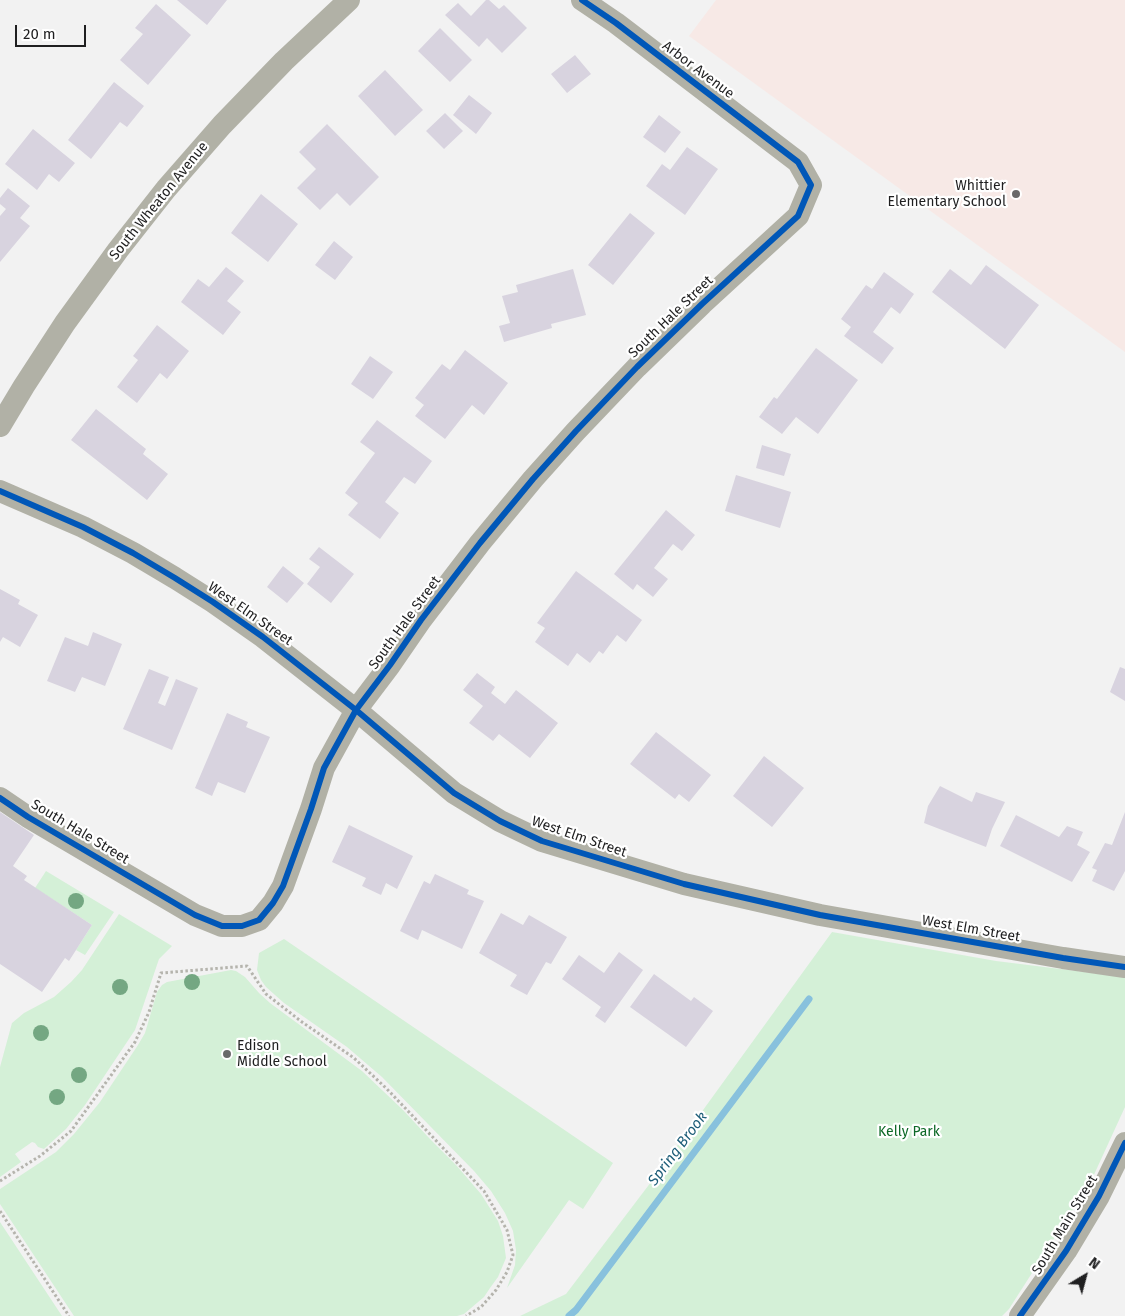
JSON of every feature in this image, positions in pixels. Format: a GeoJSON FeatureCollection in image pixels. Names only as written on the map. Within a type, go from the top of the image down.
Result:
{"type":"FeatureCollection","features":[{"type":"Feature","properties":{"kind":"street","name":"South Wheaton Avenue"},"geometry":{"type":"LineString","coordinates":[[0,426],[65,323],[118,250],[166,190],[222,125],[270,75],[349,0]]}},
{"type":"Feature","properties":{"kind":"street","name":"Arbor Avenue"},"geometry":{"type":"LineString","coordinates":[[582,0],[616,23],[798,162]]}},
{"type":"Feature","properties":{"kind":"street","name":"South Hale Street"},"geometry":{"type":"LineString","coordinates":[[0,798],[28,817],[195,914],[222,926],[242,926],[259,920],[273,903],[283,886],[324,768],[356,710],[480,543],[533,479],[637,367],[798,216],[811,185],[798,162]]}},
{"type":"Feature","properties":{"kind":"street","name":"West Elm Street"},"geometry":{"type":"LineString","coordinates":[[0,491],[83,527],[133,553],[213,602],[263,637],[356,710],[454,793],[500,821],[542,841],[684,884],[820,916],[1125,967]]}},
{"type":"Feature","properties":{"kind":"street","name":"South Main Street"},"geometry":{"type":"LineString","coordinates":[[1020,1316],[1066,1251],[1098,1196],[1125,1143]]}},
{"type":"Feature","properties":{"kind":"path"},"geometry":{"type":"LineString","coordinates":[[0,1181],[40,1156],[71,1131],[135,1042],[149,1012],[161,973],[247,966],[266,994],[354,1058],[387,1089],[484,1191],[507,1230],[513,1255],[496,1290],[481,1307],[466,1316]]}},
{"type":"Feature","properties":{"kind":"path"},"geometry":{"type":"LineString","coordinates":[[0,1211],[69,1316]]}},
{"type":"Feature","properties":{"kind":"shaded area","name":"Whittier Elementary School"},"geometry":{"type":"Polygon","coordinates":[[[716,0],[1125,0],[1125,352],[689,36],[716,0]]]}},
{"type":"Feature","properties":{"kind":"green space"},"geometry":{"type":"Polygon","coordinates":[[[46,871],[114,912],[85,955],[76,950],[92,925],[35,888],[46,871]]]}},
{"type":"Feature","properties":{"kind":"green space"},"geometry":{"type":"Polygon","coordinates":[[[119,914],[172,946],[159,959],[135,1030],[85,1105],[66,1129],[44,1149],[32,1142],[15,1154],[21,1162],[0,1177],[0,1067],[12,1023],[24,1013],[54,997],[71,982],[82,970],[119,914]]]}},
{"type":"Feature","properties":{"kind":"green space","name":"Kelly Park"},"geometry":{"type":"Polygon","coordinates":[[[832,932],[996,961],[1125,977],[1125,1107],[1092,1179],[1009,1309],[1002,1316],[520,1316],[566,1294],[648,1186],[832,932]]]}},
{"type":"Feature","properties":{"kind":"green space"},"geometry":{"type":"Polygon","coordinates":[[[284,939],[613,1163],[583,1209],[569,1200],[507,1288],[515,1265],[516,1250],[513,1231],[505,1213],[491,1191],[474,1171],[382,1077],[347,1047],[284,1003],[261,980],[257,970],[259,953],[284,939]]]}},
{"type":"Feature","properties":{"kind":"green space"},"geometry":{"type":"Polygon","coordinates":[[[231,970],[245,977],[270,1003],[362,1071],[403,1110],[481,1194],[498,1221],[503,1236],[506,1258],[498,1277],[484,1297],[464,1314],[457,1316],[74,1316],[0,1204],[0,1189],[56,1152],[74,1134],[100,1102],[145,1033],[157,992],[162,985],[167,982],[231,970]]]}},
{"type":"Feature","properties":{"kind":"green space"},"geometry":{"type":"Polygon","coordinates":[[[0,1222],[62,1316],[0,1316],[0,1222]]]}},
{"type":"Feature","properties":{"kind":"building"},"geometry":{"type":"Polygon","coordinates":[[[177,0],[227,0],[207,25],[177,0]]]}},
{"type":"Feature","properties":{"kind":"building"},"geometry":{"type":"Polygon","coordinates":[[[486,0],[489,0],[499,9],[504,5],[527,28],[502,53],[487,38],[479,47],[445,15],[458,3],[471,16],[486,0]]]}},
{"type":"Feature","properties":{"kind":"building"},"geometry":{"type":"Polygon","coordinates":[[[156,4],[191,35],[148,85],[120,60],[143,34],[135,28],[156,4]]]}},
{"type":"Feature","properties":{"kind":"building"},"geometry":{"type":"Polygon","coordinates":[[[440,28],[472,60],[450,82],[418,51],[440,28]]]}},
{"type":"Feature","properties":{"kind":"building"},"geometry":{"type":"Polygon","coordinates":[[[575,55],[591,74],[567,93],[551,74],[575,55]]]}},
{"type":"Feature","properties":{"kind":"building"},"geometry":{"type":"Polygon","coordinates":[[[385,70],[423,110],[395,136],[358,96],[385,70]]]}},
{"type":"Feature","properties":{"kind":"building"},"geometry":{"type":"Polygon","coordinates":[[[114,82],[144,106],[127,127],[120,122],[91,159],[68,140],[114,82]]]}},
{"type":"Feature","properties":{"kind":"building"},"geometry":{"type":"Polygon","coordinates":[[[469,95],[492,113],[476,134],[453,115],[469,95]]]}},
{"type":"Feature","properties":{"kind":"building"},"geometry":{"type":"Polygon","coordinates":[[[445,113],[463,131],[444,149],[426,131],[445,113]]]}},
{"type":"Feature","properties":{"kind":"building"},"geometry":{"type":"Polygon","coordinates":[[[659,115],[681,132],[665,153],[643,137],[659,115]]]}},
{"type":"Feature","properties":{"kind":"building"},"geometry":{"type":"Polygon","coordinates":[[[327,124],[379,177],[350,206],[337,193],[320,210],[297,188],[316,169],[299,152],[327,124]]]}},
{"type":"Feature","properties":{"kind":"building"},"geometry":{"type":"Polygon","coordinates":[[[33,129],[75,163],[59,182],[49,174],[37,190],[5,164],[33,129]]]}},
{"type":"Feature","properties":{"kind":"building"},"geometry":{"type":"Polygon","coordinates":[[[687,147],[718,169],[685,215],[646,186],[662,164],[670,170],[687,147]]]}},
{"type":"Feature","properties":{"kind":"building"},"geometry":{"type":"Polygon","coordinates":[[[8,188],[30,206],[20,218],[30,226],[0,262],[0,216],[6,209],[0,204],[0,198],[8,188]]]}},
{"type":"Feature","properties":{"kind":"building"},"geometry":{"type":"Polygon","coordinates":[[[261,194],[298,224],[268,262],[231,233],[261,194]]]}},
{"type":"Feature","properties":{"kind":"building"},"geometry":{"type":"Polygon","coordinates":[[[630,213],[655,233],[613,285],[588,265],[630,213]]]}},
{"type":"Feature","properties":{"kind":"building"},"geometry":{"type":"Polygon","coordinates":[[[334,241],[353,257],[335,280],[315,265],[334,241]]]}},
{"type":"Feature","properties":{"kind":"building"},"geometry":{"type":"Polygon","coordinates":[[[986,265],[1039,305],[1005,349],[932,292],[950,269],[971,285],[986,265]]]}},
{"type":"Feature","properties":{"kind":"building"},"geometry":{"type":"Polygon","coordinates":[[[226,267],[244,281],[227,301],[241,312],[223,335],[181,302],[198,279],[209,287],[226,267]]]}},
{"type":"Feature","properties":{"kind":"building"},"geometry":{"type":"Polygon","coordinates":[[[573,269],[586,315],[551,324],[552,328],[504,342],[499,326],[510,323],[502,296],[518,292],[516,285],[573,269]]]}},
{"type":"Feature","properties":{"kind":"building"},"geometry":{"type":"Polygon","coordinates":[[[884,272],[914,294],[900,314],[891,307],[873,332],[894,348],[882,364],[844,336],[851,327],[841,319],[866,285],[872,289],[884,272]]]}},
{"type":"Feature","properties":{"kind":"building"},"geometry":{"type":"Polygon","coordinates":[[[157,325],[189,351],[167,379],[160,373],[137,403],[117,387],[138,360],[133,356],[157,325]]]}},
{"type":"Feature","properties":{"kind":"building"},"geometry":{"type":"Polygon","coordinates":[[[816,348],[858,380],[818,434],[796,417],[782,434],[759,417],[774,397],[777,399],[816,348]]]}},
{"type":"Feature","properties":{"kind":"building"},"geometry":{"type":"Polygon","coordinates":[[[465,350],[508,383],[484,415],[472,405],[445,439],[415,416],[424,405],[415,398],[442,364],[450,370],[465,350]]]}},
{"type":"Feature","properties":{"kind":"building"},"geometry":{"type":"Polygon","coordinates":[[[370,356],[393,372],[373,399],[351,384],[370,356]]]}},
{"type":"Feature","properties":{"kind":"building"},"geometry":{"type":"Polygon","coordinates":[[[96,409],[146,449],[143,454],[168,474],[147,500],[71,440],[96,409]]]}},
{"type":"Feature","properties":{"kind":"building"},"geometry":{"type":"Polygon","coordinates":[[[377,420],[432,461],[415,484],[404,477],[385,502],[399,513],[380,539],[348,515],[358,503],[345,493],[375,453],[360,442],[377,420]]]}},
{"type":"Feature","properties":{"kind":"building"},"geometry":{"type":"Polygon","coordinates":[[[762,445],[791,454],[784,476],[756,468],[762,445]]]}},
{"type":"Feature","properties":{"kind":"building"},"geometry":{"type":"Polygon","coordinates":[[[736,475],[791,492],[780,528],[725,511],[736,475]]]}},
{"type":"Feature","properties":{"kind":"building"},"geometry":{"type":"Polygon","coordinates":[[[666,510],[695,535],[682,551],[673,544],[654,568],[668,579],[653,597],[637,584],[633,590],[614,574],[666,510]]]}},
{"type":"Feature","properties":{"kind":"building"},"geometry":{"type":"Polygon","coordinates":[[[319,547],[354,574],[331,603],[307,584],[320,567],[309,559],[319,547]]]}},
{"type":"Feature","properties":{"kind":"building"},"geometry":{"type":"Polygon","coordinates":[[[283,566],[304,583],[287,603],[267,587],[283,566]]]}},
{"type":"Feature","properties":{"kind":"building"},"geometry":{"type":"Polygon","coordinates":[[[576,571],[642,620],[626,642],[617,635],[603,654],[599,651],[590,663],[577,653],[568,666],[535,642],[545,628],[537,623],[576,571]]]}},
{"type":"Feature","properties":{"kind":"building"},"geometry":{"type":"Polygon","coordinates":[[[0,589],[20,600],[18,604],[38,615],[20,647],[3,637],[0,642],[0,589]]]}},
{"type":"Feature","properties":{"kind":"building"},"geometry":{"type":"Polygon","coordinates":[[[93,632],[122,644],[105,686],[82,677],[75,692],[47,681],[65,637],[88,646],[93,632]]]}},
{"type":"Feature","properties":{"kind":"building"},"geometry":{"type":"Polygon","coordinates":[[[1120,667],[1125,669],[1125,701],[1110,692],[1120,667]]]}},
{"type":"Feature","properties":{"kind":"building"},"geometry":{"type":"Polygon","coordinates":[[[149,669],[169,677],[158,703],[165,706],[176,679],[198,688],[172,750],[123,729],[149,669]]]}},
{"type":"Feature","properties":{"kind":"building"},"geometry":{"type":"Polygon","coordinates":[[[477,673],[495,687],[491,693],[505,704],[516,690],[558,723],[530,758],[499,734],[493,741],[469,723],[483,706],[463,690],[477,673]]]}},
{"type":"Feature","properties":{"kind":"building"},"geometry":{"type":"Polygon","coordinates":[[[227,713],[248,722],[246,727],[270,737],[245,793],[218,782],[212,796],[195,788],[227,713]]]}},
{"type":"Feature","properties":{"kind":"building"},"geometry":{"type":"Polygon","coordinates":[[[656,732],[711,775],[689,802],[679,794],[675,799],[630,764],[656,732]]]}},
{"type":"Feature","properties":{"kind":"building"},"geometry":{"type":"Polygon","coordinates":[[[764,756],[804,788],[772,827],[733,796],[764,756]]]}},
{"type":"Feature","properties":{"kind":"building"},"geometry":{"type":"Polygon","coordinates":[[[940,786],[972,802],[976,792],[1005,802],[986,847],[924,823],[928,806],[940,786]]]}},
{"type":"Feature","properties":{"kind":"building"},"geometry":{"type":"Polygon","coordinates":[[[0,812],[34,835],[13,866],[27,876],[24,880],[92,925],[69,961],[65,958],[42,992],[0,964],[0,812]]]}},
{"type":"Feature","properties":{"kind":"building"},"geometry":{"type":"Polygon","coordinates":[[[1125,812],[1125,871],[1114,891],[1092,881],[1097,870],[1092,868],[1105,843],[1112,845],[1125,812]]]}},
{"type":"Feature","properties":{"kind":"building"},"geometry":{"type":"Polygon","coordinates":[[[1016,815],[1059,837],[1067,826],[1083,832],[1077,845],[1090,852],[1072,882],[1000,846],[1016,815]]]}},
{"type":"Feature","properties":{"kind":"building"},"geometry":{"type":"Polygon","coordinates":[[[349,825],[413,856],[397,889],[386,883],[381,895],[362,886],[366,878],[332,862],[349,825]]]}},
{"type":"Feature","properties":{"kind":"building"},"geometry":{"type":"Polygon","coordinates":[[[435,874],[469,890],[467,894],[484,901],[462,949],[422,930],[418,940],[400,931],[424,881],[430,884],[435,874]]]}},
{"type":"Feature","properties":{"kind":"building"},"geometry":{"type":"Polygon","coordinates":[[[501,913],[523,925],[529,915],[567,937],[551,964],[546,962],[527,995],[510,986],[517,975],[479,953],[501,913]]]}},
{"type":"Feature","properties":{"kind":"building"},"geometry":{"type":"Polygon","coordinates":[[[619,952],[643,970],[605,1023],[595,1016],[601,1007],[562,979],[579,955],[604,973],[619,952]]]}},
{"type":"Feature","properties":{"kind":"building"},"geometry":{"type":"Polygon","coordinates":[[[654,974],[691,1001],[694,997],[713,1011],[686,1047],[630,1007],[654,974]]]}},
{"type":"Feature","properties":{"kind":"waterway","name":"Spring Brook"},"geometry":{"type":"LineString","coordinates":[[569,1316],[576,1310],[809,999]]}},
{"type":"Feature","properties":{"kind":"cycle path"},"geometry":{"type":"LineString","coordinates":[[0,798],[28,817],[195,915],[222,926],[242,926],[259,920],[273,903],[283,886],[324,768],[356,710],[421,620],[480,543],[576,431],[637,367],[702,304],[798,216],[811,185],[798,162],[616,23],[582,0]]}},
{"type":"Feature","properties":{"kind":"cycle path"},"geometry":{"type":"LineString","coordinates":[[0,491],[83,527],[133,553],[213,602],[263,637],[356,710],[454,793],[500,821],[542,841],[684,884],[820,915],[1063,958],[1125,967]]}},
{"type":"Feature","properties":{"kind":"cycle path"},"geometry":{"type":"LineString","coordinates":[[1020,1316],[1066,1251],[1099,1196],[1125,1143]]}},
{"type":"Feature","properties":{"kind":"place","name":"Whittier Elementary School"},"geometry":{"type":"Point","coordinates":[1016,194]}},
{"type":"Feature","properties":{"kind":"place","name":"Edison Middle School"},"geometry":{"type":"Point","coordinates":[227,1054]}}]}
